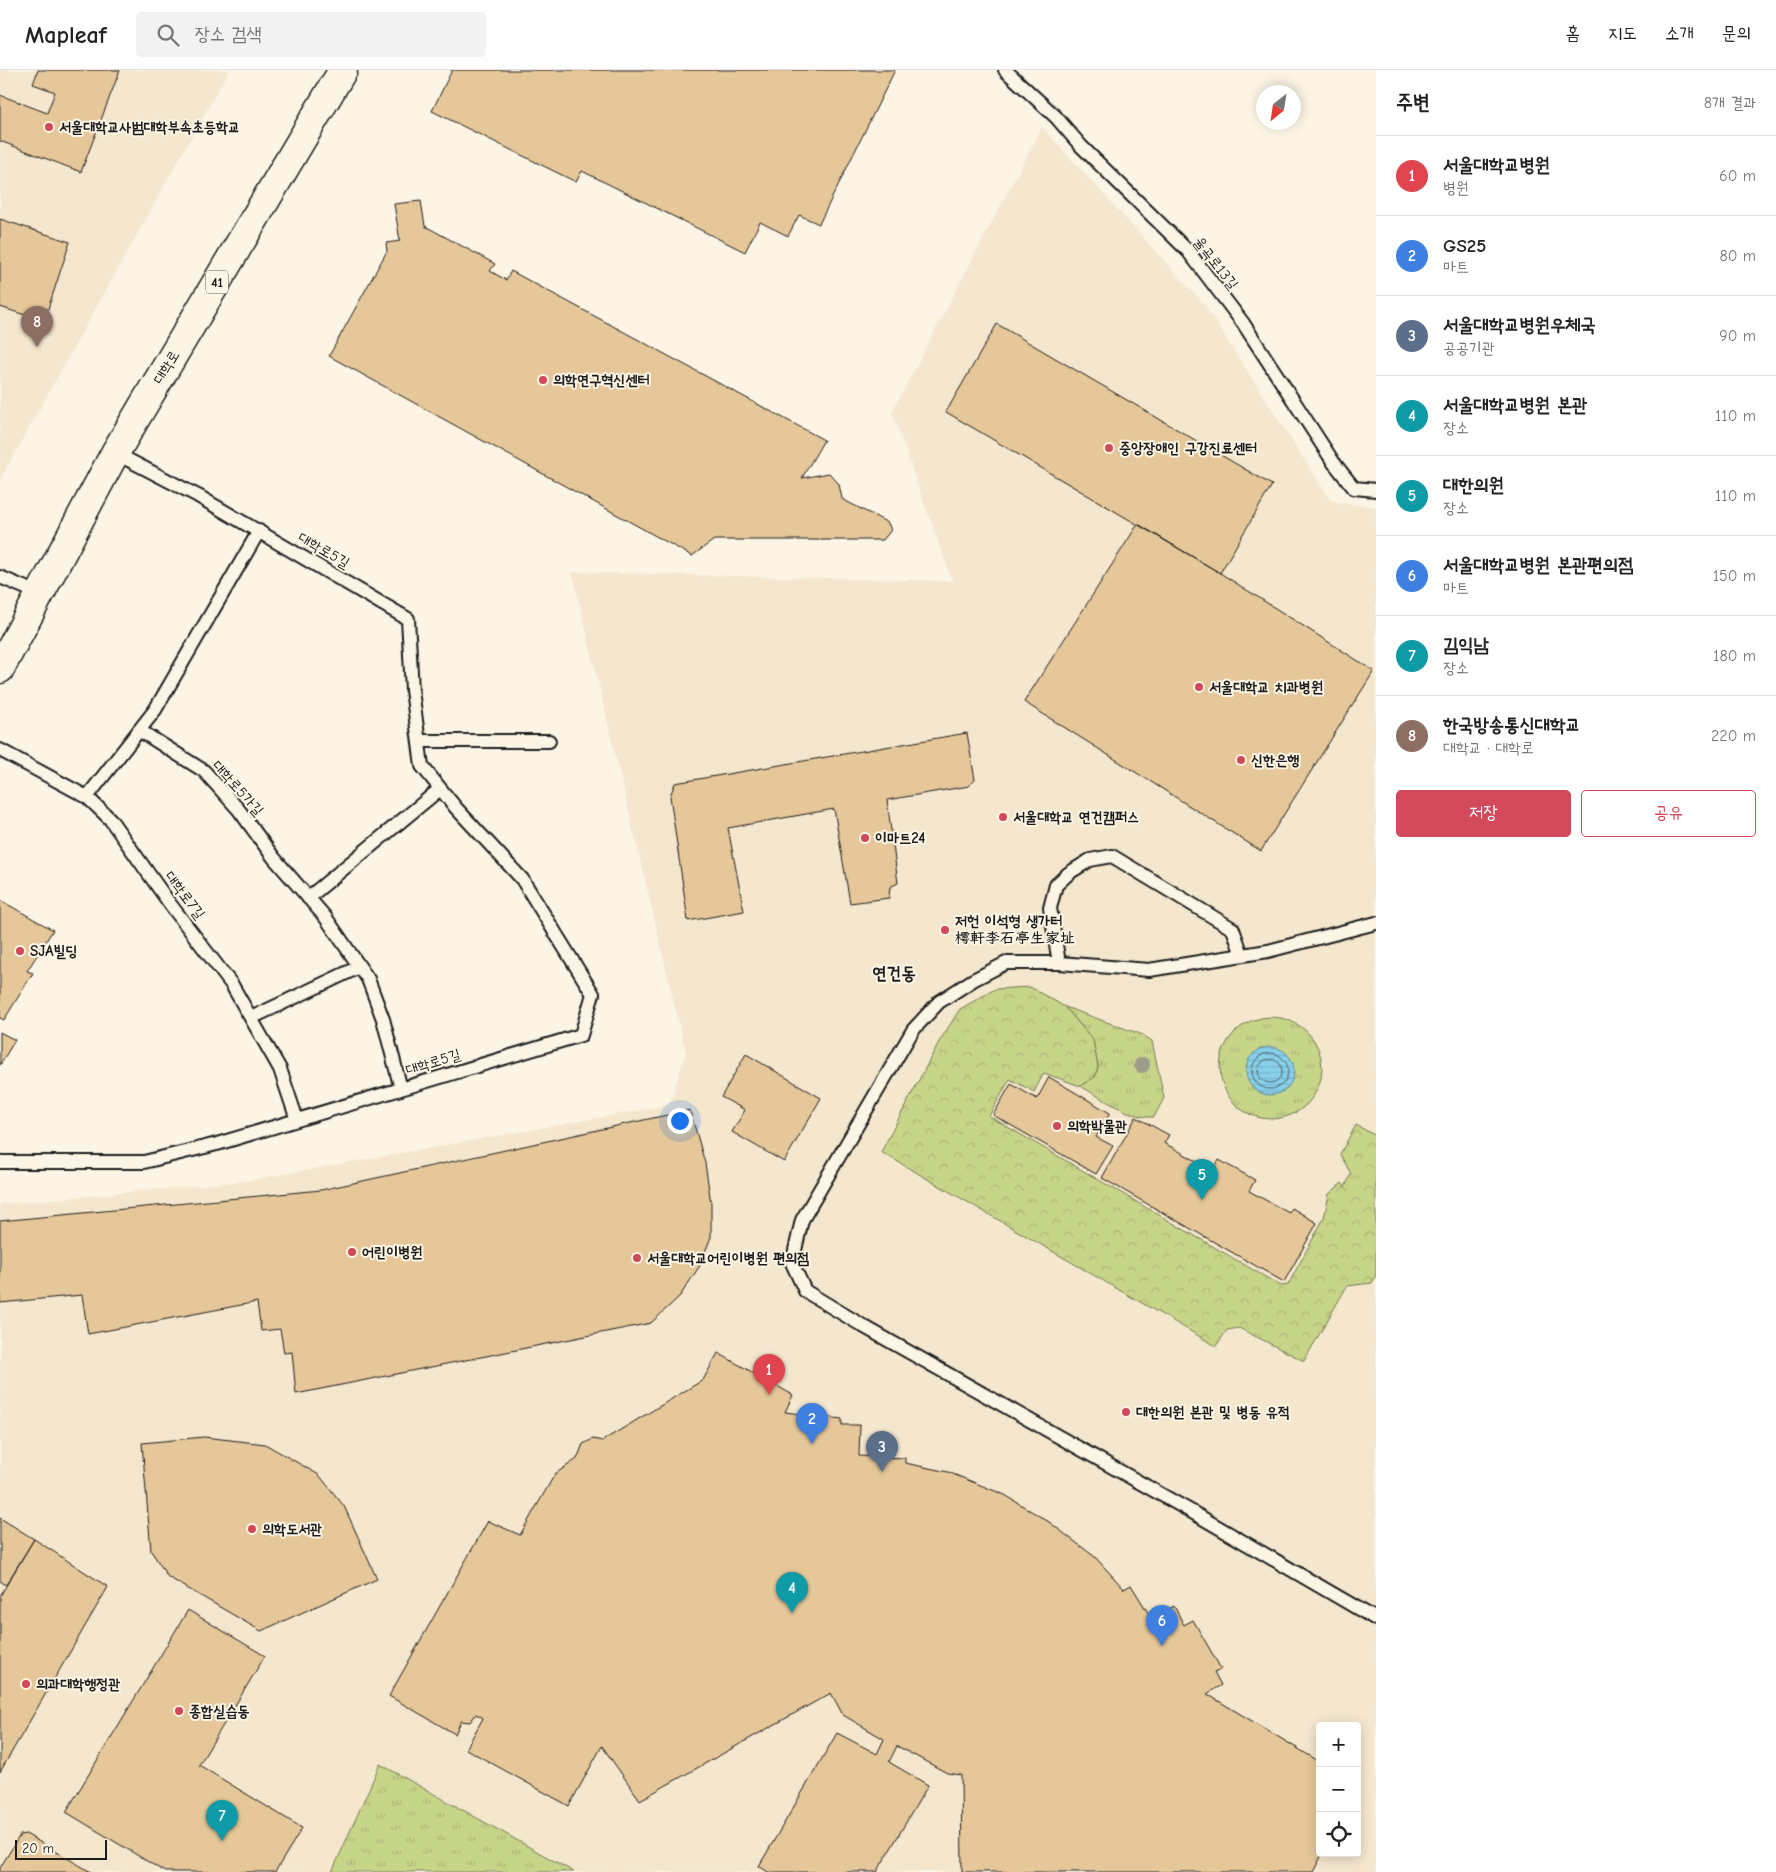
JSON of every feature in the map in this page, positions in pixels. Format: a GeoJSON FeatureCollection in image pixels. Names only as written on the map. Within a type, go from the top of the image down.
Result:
{"type":"FeatureCollection","features":[{"type":"Feature","properties":{"kind":"main road","name":"대학로"},"geometry":{"type":"LineString","coordinates":[[0,669],[115,453],[342,70]]}},
{"type":"Feature","properties":{"kind":"lane","name":"율곡로13길"},"geometry":{"type":"LineString","coordinates":[[1004,70],[1056,117],[1080,146],[1188,251],[1242,323],[1334,463],[1354,488],[1376,490]]}},
{"type":"Feature","properties":{"kind":"lane","name":"대학로5길"},"geometry":{"type":"LineString","coordinates":[[0,1162],[144,1162],[217,1144],[581,1035],[593,994],[522,879],[440,789],[422,766],[412,690],[408,619],[198,496],[115,453]]}},
{"type":"Feature","properties":{"kind":"lane"},"geometry":{"type":"LineString","coordinates":[[87,797],[155,710],[259,531]]}},
{"type":"Feature","properties":{"kind":"lane"},"geometry":{"type":"LineString","coordinates":[[0,576],[40,594]]}},
{"type":"Feature","properties":{"kind":"lane","name":"대학로5가길"},"geometry":{"type":"LineString","coordinates":[[139,730],[204,771],[239,810],[274,858],[326,918],[368,979],[383,1018],[401,1089]]}},
{"type":"Feature","properties":{"kind":"lane"},"geometry":{"type":"LineString","coordinates":[[419,741],[549,741]]}},
{"type":"Feature","properties":{"kind":"lane","name":"대학로7길"},"geometry":{"type":"LineString","coordinates":[[0,750],[87,797],[110,819],[170,904],[232,985],[280,1069],[297,1120]]}},
{"type":"Feature","properties":{"kind":"lane"},"geometry":{"type":"LineString","coordinates":[[308,898],[440,789]]}},
{"type":"Feature","properties":{"kind":"lane"},"geometry":{"type":"LineString","coordinates":[[1059,963],[1050,908],[1056,885],[1069,873],[1090,860],[1112,856],[1233,929],[1242,955]]}},
{"type":"Feature","properties":{"kind":"lane"},"geometry":{"type":"LineString","coordinates":[[1376,923],[1268,951],[1149,970],[1059,963],[1006,963],[939,1002],[913,1030],[802,1220],[792,1263],[805,1291],[1376,1618]]}},
{"type":"Feature","properties":{"kind":"lane"},"geometry":{"type":"LineString","coordinates":[[251,1018],[359,967]]}},
{"type":"Feature","properties":{"kind":"shaded area"},"geometry":{"type":"Polygon","coordinates":[[[0,70],[229,70],[0,480],[0,70]]]}},
{"type":"Feature","properties":{"kind":"shaded area","name":"서울대학교 연건캠퍼스"},"geometry":{"type":"Polygon","coordinates":[[[1042,127],[1204,304],[1331,501],[1376,507],[1376,1872],[0,1872],[0,1204],[245,1181],[669,1105],[686,1053],[572,572],[952,581],[892,412],[1042,127]]]}},
{"type":"Feature","properties":{"kind":"green space"},"geometry":{"type":"Polygon","coordinates":[[[1030,987],[1065,1007],[1093,1040],[1098,1067],[1095,1077],[1080,1086],[1044,1073],[1034,1092],[1010,1079],[989,1116],[1281,1286],[1288,1285],[1324,1218],[1329,1194],[1342,1183],[1345,1187],[1351,1174],[1340,1154],[1356,1125],[1376,1136],[1376,1275],[1372,1283],[1347,1286],[1304,1361],[1239,1328],[1227,1330],[1216,1346],[881,1152],[939,1042],[960,1009],[995,989],[1030,987]]]}},
{"type":"Feature","properties":{"kind":"green space"},"geometry":{"type":"Polygon","coordinates":[[[1065,1007],[1143,1035],[1152,1041],[1164,1098],[1154,1117],[1135,1115],[1080,1086],[1095,1077],[1098,1067],[1093,1040],[1065,1007]]]}},
{"type":"Feature","properties":{"kind":"green space"},"geometry":{"type":"Polygon","coordinates":[[[1271,1017],[1290,1021],[1307,1032],[1318,1049],[1322,1068],[1318,1087],[1307,1104],[1290,1115],[1271,1119],[1252,1115],[1235,1104],[1224,1087],[1220,1068],[1224,1049],[1235,1032],[1252,1021],[1271,1017]]]}},
{"type":"Feature","properties":{"kind":"green space"},"geometry":{"type":"Polygon","coordinates":[[[380,1764],[574,1872],[332,1872],[380,1764]]]}},
{"type":"Feature","properties":{"kind":"water"},"geometry":{"type":"Polygon","coordinates":[[[1270,1047],[1279,1049],[1287,1054],[1292,1062],[1294,1071],[1292,1080],[1287,1088],[1279,1093],[1270,1095],[1261,1093],[1253,1088],[1248,1080],[1246,1071],[1248,1062],[1253,1054],[1261,1049],[1270,1047]]]}},
{"type":"Feature","properties":{"kind":"building","name":"서울대학교사범대학부속초등학교"},"geometry":{"type":"Polygon","coordinates":[[[38,70],[120,70],[81,172],[0,141],[0,95],[47,113],[55,92],[33,84],[38,70]]]}},
{"type":"Feature","properties":{"kind":"building"},"geometry":{"type":"Polygon","coordinates":[[[452,70],[895,70],[819,224],[799,215],[788,236],[760,222],[745,252],[582,171],[576,182],[432,111],[452,70]]]}},
{"type":"Feature","properties":{"kind":"building","name":"의학연구혁신센터"},"geometry":{"type":"Polygon","coordinates":[[[421,201],[425,226],[495,264],[490,271],[506,280],[511,271],[824,440],[802,478],[829,473],[839,484],[842,499],[888,523],[891,530],[883,540],[714,540],[692,556],[329,356],[387,251],[386,243],[400,241],[394,204],[421,201]]]}},
{"type":"Feature","properties":{"kind":"building"},"geometry":{"type":"Polygon","coordinates":[[[0,219],[70,242],[44,321],[0,307],[0,219]]]}},
{"type":"Feature","properties":{"kind":"building","name":"중앙장애인 구강진료센터"},"geometry":{"type":"Polygon","coordinates":[[[997,324],[1272,485],[1220,573],[946,412],[997,324]]]}},
{"type":"Feature","properties":{"kind":"building","name":"서울대학교 치과병원"},"geometry":{"type":"Polygon","coordinates":[[[1138,524],[1220,573],[1374,671],[1261,851],[1024,702],[1138,524]]]}},
{"type":"Feature","properties":{"kind":"building"},"geometry":{"type":"Polygon","coordinates":[[[967,733],[975,780],[969,786],[887,800],[898,883],[890,887],[889,898],[850,903],[834,809],[728,828],[744,911],[688,921],[670,796],[675,783],[967,733]]]}},
{"type":"Feature","properties":{"kind":"building","name":"SJA빌딩"},"geometry":{"type":"Polygon","coordinates":[[[0,900],[53,930],[27,971],[33,973],[4,1020],[0,1018],[0,900]]]}},
{"type":"Feature","properties":{"kind":"building"},"geometry":{"type":"Polygon","coordinates":[[[0,1032],[15,1040],[0,1065],[0,1032]]]}},
{"type":"Feature","properties":{"kind":"building"},"geometry":{"type":"Polygon","coordinates":[[[746,1054],[821,1098],[784,1162],[732,1132],[745,1110],[721,1097],[746,1054]]]}},
{"type":"Feature","properties":{"kind":"building","name":"의학박물관"},"geometry":{"type":"Polygon","coordinates":[[[1049,1077],[1110,1113],[1096,1137],[1113,1146],[1096,1174],[993,1115],[1011,1084],[1037,1099],[1049,1077]]]}},
{"type":"Feature","properties":{"kind":"building","name":"어린이병원"},"geometry":{"type":"Polygon","coordinates":[[[690,1110],[705,1163],[711,1203],[711,1237],[699,1267],[680,1296],[651,1323],[296,1394],[292,1352],[284,1353],[280,1329],[261,1331],[257,1302],[88,1334],[82,1295],[0,1303],[0,1221],[321,1190],[690,1110]]]}},
{"type":"Feature","properties":{"kind":"building"},"geometry":{"type":"Polygon","coordinates":[[[1136,1117],[1169,1135],[1164,1143],[1213,1170],[1219,1160],[1255,1180],[1249,1191],[1289,1213],[1292,1208],[1317,1223],[1284,1282],[1102,1178],[1136,1117]]]}},
{"type":"Feature","properties":{"kind":"building"},"geometry":{"type":"Polygon","coordinates":[[[718,1353],[793,1395],[785,1412],[842,1419],[842,1425],[860,1425],[859,1456],[905,1458],[905,1463],[948,1472],[1005,1495],[1049,1522],[1095,1557],[1124,1589],[1131,1585],[1152,1619],[1174,1606],[1184,1625],[1193,1620],[1221,1669],[1214,1672],[1221,1685],[1207,1694],[1316,1760],[1316,1857],[1321,1857],[1313,1872],[962,1872],[961,1775],[947,1773],[897,1746],[889,1762],[928,1785],[877,1872],[768,1872],[759,1866],[837,1733],[877,1754],[884,1739],[843,1715],[831,1693],[640,1800],[602,1746],[569,1806],[466,1749],[483,1718],[476,1714],[470,1722],[461,1721],[455,1734],[389,1696],[488,1521],[520,1535],[555,1474],[577,1459],[583,1444],[593,1439],[602,1441],[703,1380],[718,1353]]]}},
{"type":"Feature","properties":{"kind":"building","name":"의학도서관"},"geometry":{"type":"Polygon","coordinates":[[[204,1437],[265,1444],[319,1475],[344,1506],[377,1579],[261,1631],[168,1577],[151,1551],[142,1443],[204,1437]]]}},
{"type":"Feature","properties":{"kind":"building"},"geometry":{"type":"Polygon","coordinates":[[[0,1518],[34,1539],[6,1585],[0,1581],[0,1518]]]}},
{"type":"Feature","properties":{"kind":"building","name":"의과대학행정관"},"geometry":{"type":"Polygon","coordinates":[[[34,1539],[108,1587],[0,1772],[0,1596],[34,1539]]]}},
{"type":"Feature","properties":{"kind":"building","name":"종합실습동"},"geometry":{"type":"Polygon","coordinates":[[[188,1610],[265,1656],[199,1765],[302,1828],[275,1872],[165,1872],[66,1812],[188,1610]]]}},
{"type":"Feature","properties":{"kind":"building"},"geometry":{"type":"Polygon","coordinates":[[[26,1834],[91,1872],[0,1872],[0,1868],[20,1835],[26,1834]]]}},
{"type":"Feature","properties":{"kind":"place","name":"서울대학교사범대학부속초등학교"},"geometry":{"type":"Point","coordinates":[49,127]}},
{"type":"Feature","properties":{"kind":"place","name":"한국방송통신대학교"},"geometry":{"type":"Point","coordinates":[37,347]}},
{"type":"Feature","properties":{"kind":"place","name":"의학연구혁신센터"},"geometry":{"type":"Point","coordinates":[543,380]}},
{"type":"Feature","properties":{"kind":"place","name":"중앙장애인 구강진료센터"},"geometry":{"type":"Point","coordinates":[1109,448]}},
{"type":"Feature","properties":{"kind":"place","name":"서울대학교 치과병원"},"geometry":{"type":"Point","coordinates":[1199,687]}},
{"type":"Feature","properties":{"kind":"place","name":"신한은행"},"geometry":{"type":"Point","coordinates":[1241,760]}},
{"type":"Feature","properties":{"kind":"place","name":"서울대학교 연건캠퍼스"},"geometry":{"type":"Point","coordinates":[1003,817]}},
{"type":"Feature","properties":{"kind":"place","name":"이마트24"},"geometry":{"type":"Point","coordinates":[865,838]}},
{"type":"Feature","properties":{"kind":"place","name":"저헌 이석형 생가터 樗軒李石亭生家址"},"geometry":{"type":"Point","coordinates":[945,930]}},
{"type":"Feature","properties":{"kind":"place","name":"SJA빌딩"},"geometry":{"type":"Point","coordinates":[20,951]}},
{"type":"Feature","properties":{"kind":"place","name":"의학박물관"},"geometry":{"type":"Point","coordinates":[1057,1126]}},
{"type":"Feature","properties":{"kind":"place","name":"대한의원"},"geometry":{"type":"Point","coordinates":[1202,1200]}},
{"type":"Feature","properties":{"kind":"place","name":"어린이병원"},"geometry":{"type":"Point","coordinates":[352,1252]}},
{"type":"Feature","properties":{"kind":"place","name":"서울대학교어린이병원 편의점"},"geometry":{"type":"Point","coordinates":[637,1258]}},
{"type":"Feature","properties":{"kind":"place","name":"서울대학교병원"},"geometry":{"type":"Point","coordinates":[769,1395]}},
{"type":"Feature","properties":{"kind":"place","name":"대한의원 본관 및 병동 유적"},"geometry":{"type":"Point","coordinates":[1126,1412]}},
{"type":"Feature","properties":{"kind":"place","name":"GS25"},"geometry":{"type":"Point","coordinates":[812,1444]}},
{"type":"Feature","properties":{"kind":"place","name":"서울대학교병원우체국"},"geometry":{"type":"Point","coordinates":[882,1472]}},
{"type":"Feature","properties":{"kind":"place","name":"의학도서관"},"geometry":{"type":"Point","coordinates":[252,1529]}},
{"type":"Feature","properties":{"kind":"place","name":"서울대학교병원 본관"},"geometry":{"type":"Point","coordinates":[792,1613]}},
{"type":"Feature","properties":{"kind":"place","name":"서울대학교병원 본관편의점"},"geometry":{"type":"Point","coordinates":[1162,1646]}},
{"type":"Feature","properties":{"kind":"place","name":"의과대학행정관"},"geometry":{"type":"Point","coordinates":[26,1684]}},
{"type":"Feature","properties":{"kind":"place","name":"종합실습동"},"geometry":{"type":"Point","coordinates":[179,1711]}},
{"type":"Feature","properties":{"kind":"place","name":"김익남"},"geometry":{"type":"Point","coordinates":[222,1841]}},
{"type":"Feature","properties":{"kind":"district","name":"연건동"},"geometry":{"type":"Point","coordinates":[894,973]}}]}
